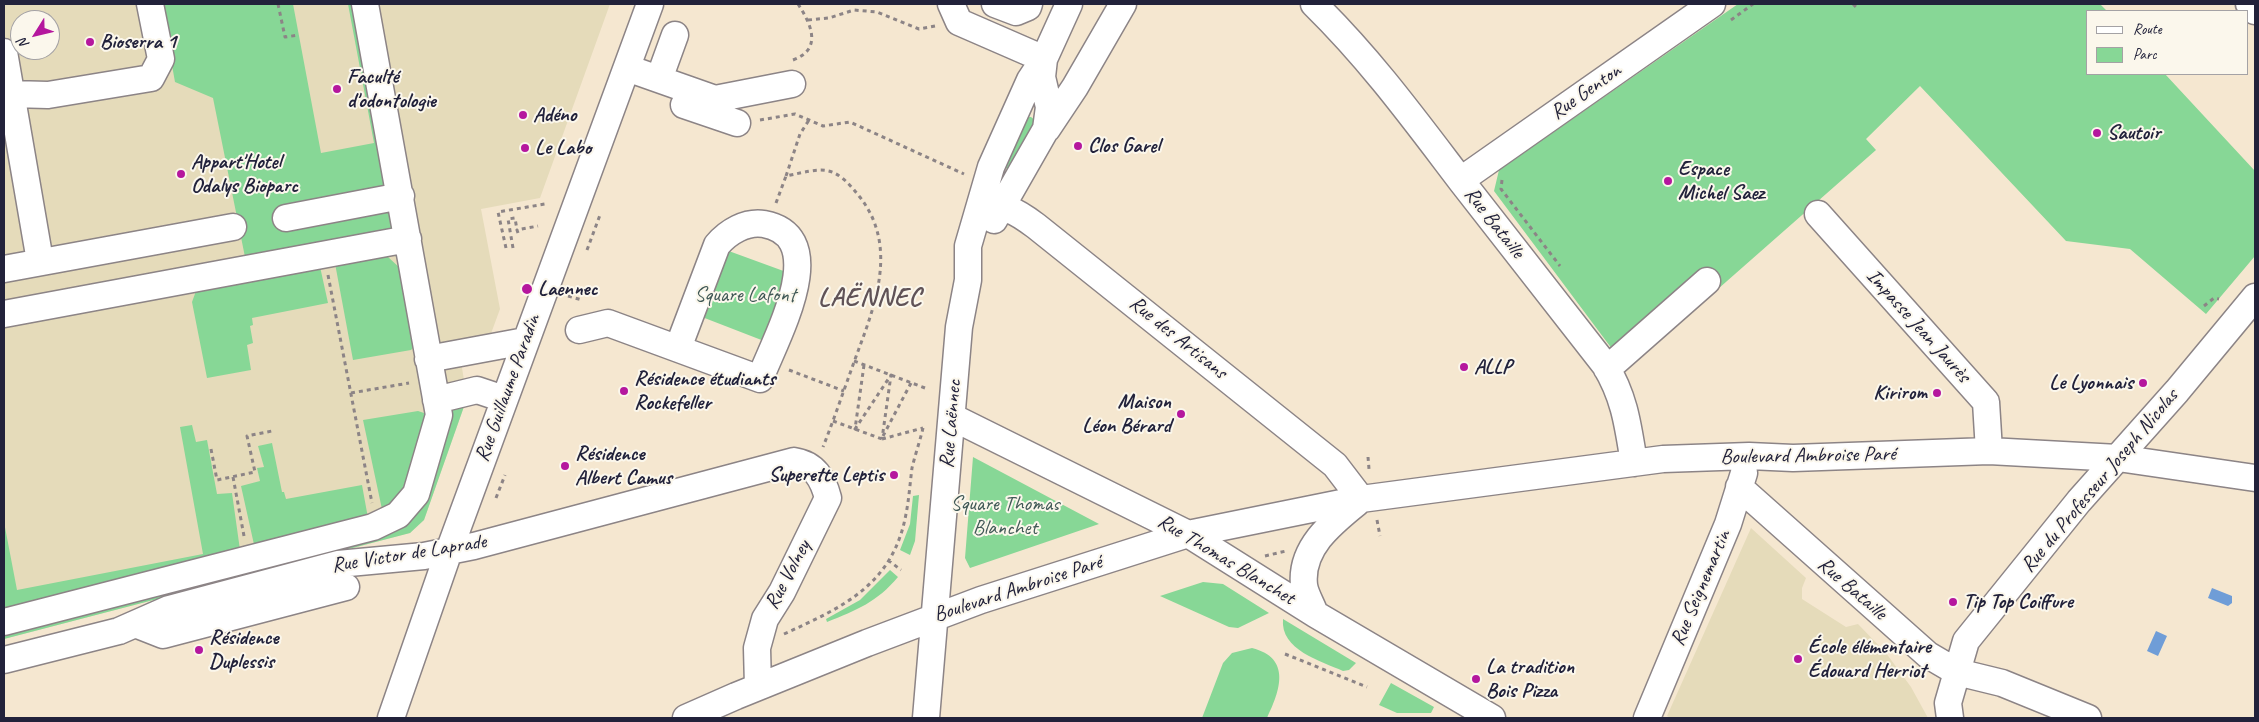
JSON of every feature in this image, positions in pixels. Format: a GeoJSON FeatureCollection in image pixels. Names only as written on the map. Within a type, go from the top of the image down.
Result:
{"type":"FeatureCollection","features":[{"type":"Feature","properties":{"kind":"street"},"geometry":{"type":"LineString","coordinates":[[19,95],[48,95],[151,78],[161,59],[150,4]]}},
{"type":"Feature","properties":{"kind":"street"},"geometry":{"type":"LineString","coordinates":[[5,621],[376,525],[398,515],[416,494],[438,415],[401,196],[365,4]]}},
{"type":"Feature","properties":{"kind":"street","name":"Rue Guillaume Paradin"},"geometry":{"type":"LineString","coordinates":[[391,718],[525,341],[650,4]]}},
{"type":"Feature","properties":{"kind":"street"},"geometry":{"type":"LineString","coordinates":[[984,4],[959,18],[1039,76],[1065,102]]}},
{"type":"Feature","properties":{"kind":"street"},"geometry":{"type":"LineString","coordinates":[[994,4],[1016,12],[1028,7],[1029,4]]}},
{"type":"Feature","properties":{"kind":"street","name":"Rue Laënnec"},"geometry":{"type":"LineString","coordinates":[[926,718],[959,326],[968,280],[968,246],[1000,144],[1039,76],[1070,4]]}},
{"type":"Feature","properties":{"kind":"street"},"geometry":{"type":"LineString","coordinates":[[1046,129],[1065,102],[1123,4]]}},
{"type":"Feature","properties":{"kind":"street","name":"Rue Bataille"},"geometry":{"type":"LineString","coordinates":[[1314,4],[1402,102],[1607,369],[1620,392],[1628,422],[1634,463]]}},
{"type":"Feature","properties":{"kind":"street"},"geometry":{"type":"LineString","coordinates":[[2249,4],[2255,11]]}},
{"type":"Feature","properties":{"kind":"street","name":"Rue Genton"},"geometry":{"type":"LineString","coordinates":[[1461,180],[1720,12]]}},
{"type":"Feature","properties":{"kind":"street"},"geometry":{"type":"LineString","coordinates":[[659,79],[675,35]]}},
{"type":"Feature","properties":{"kind":"street"},"geometry":{"type":"LineString","coordinates":[[4,52],[19,95],[40,262]]}},
{"type":"Feature","properties":{"kind":"street"},"geometry":{"type":"LineString","coordinates":[[19,95],[60,76],[101,70]]}},
{"type":"Feature","properties":{"kind":"street"},"geometry":{"type":"LineString","coordinates":[[624,75],[659,79],[715,99],[792,84]]}},
{"type":"Feature","properties":{"kind":"street"},"geometry":{"type":"LineString","coordinates":[[624,75],[745,122]]}},
{"type":"Feature","properties":{"kind":"street","name":"Rue Laënnec"},"geometry":{"type":"LineString","coordinates":[[968,280],[984,248],[990,226],[1003,207],[1046,129],[1049,107],[1039,76]]}},
{"type":"Feature","properties":{"kind":"street"},"geometry":{"type":"LineString","coordinates":[[286,218],[401,196]]}},
{"type":"Feature","properties":{"kind":"street"},"geometry":{"type":"LineString","coordinates":[[978,212],[1003,207]]}},
{"type":"Feature","properties":{"kind":"street","name":"Rue des Artisans"},"geometry":{"type":"LineString","coordinates":[[1003,207],[1020,214],[1036,226],[1335,465],[1361,499]]}},
{"type":"Feature","properties":{"kind":"street","name":"Impasse Jean Jaurès"},"geometry":{"type":"LineString","coordinates":[[1818,214],[1986,402],[1989,451]]}},
{"type":"Feature","properties":{"kind":"street"},"geometry":{"type":"LineString","coordinates":[[579,330],[608,323],[760,380],[786,312],[798,272],[798,254],[790,239],[782,230],[758,223],[743,226],[728,234],[717,246],[678,348]]}},
{"type":"Feature","properties":{"kind":"street"},"geometry":{"type":"LineString","coordinates":[[4,269],[232,227]]}},
{"type":"Feature","properties":{"kind":"street"},"geometry":{"type":"LineString","coordinates":[[4,314],[408,239]]}},
{"type":"Feature","properties":{"kind":"street"},"geometry":{"type":"LineString","coordinates":[[1607,369],[1707,281]]}},
{"type":"Feature","properties":{"kind":"street","name":"Rue du Professeur Joseph Nicolas"},"geometry":{"type":"LineString","coordinates":[[1957,672],[1966,641],[2079,501],[2255,297]]}},
{"type":"Feature","properties":{"kind":"street"},"geometry":{"type":"LineString","coordinates":[[432,379],[525,341]]}},
{"type":"Feature","properties":{"kind":"street"},"geometry":{"type":"LineString","coordinates":[[432,379],[504,399]]}},
{"type":"Feature","properties":{"kind":"street","name":"Rue Thomas Blanchet"},"geometry":{"type":"LineString","coordinates":[[952,417],[1188,534],[1316,614],[1492,718]]}},
{"type":"Feature","properties":{"kind":"street","name":"Boulevard Ambroise Paré"},"geometry":{"type":"LineString","coordinates":[[686,718],[934,616],[1188,534],[1361,499],[1634,463],[1749,456],[1792,458],[1989,451],[2118,458],[2255,478]]}},
{"type":"Feature","properties":{"kind":"street","name":"Rue Seignemartin"},"geometry":{"type":"LineString","coordinates":[[1646,718],[1728,524],[1749,456]]}},
{"type":"Feature","properties":{"kind":"street","name":"Rue Victor de Laprade"},"geometry":{"type":"LineString","coordinates":[[4,660],[119,631],[169,609],[338,564],[424,556],[474,546],[794,461],[805,463],[814,470]]}},
{"type":"Feature","properties":{"kind":"street","name":"Rue Volney"},"geometry":{"type":"LineString","coordinates":[[758,687],[758,648],[764,619],[782,592],[828,498],[824,483],[814,470]]}},
{"type":"Feature","properties":{"kind":"street","name":"Rue Bataille"},"geometry":{"type":"LineString","coordinates":[[1739,487],[1925,653],[1957,672],[2002,684],[2088,718]]}},
{"type":"Feature","properties":{"kind":"street"},"geometry":{"type":"LineString","coordinates":[[1316,614],[1304,586],[1306,567],[1312,546],[1330,525],[1361,499]]}},
{"type":"Feature","properties":{"kind":"street"},"geometry":{"type":"LineString","coordinates":[[135,624],[163,635],[346,587]]}},
{"type":"Feature","properties":{"kind":"street"},"geometry":{"type":"LineString","coordinates":[[1950,718],[1948,703],[1957,672]]}},
{"type":"Feature","properties":{"kind":"path"},"geometry":{"type":"LineString","coordinates":[[278,4],[285,38],[299,36]]}},
{"type":"Feature","properties":{"kind":"path"},"geometry":{"type":"LineString","coordinates":[[795,114],[791,60],[800,57],[808,50],[813,38],[808,20],[798,4]]}},
{"type":"Feature","properties":{"kind":"path"},"geometry":{"type":"LineString","coordinates":[[1720,12],[1753,4]]}},
{"type":"Feature","properties":{"kind":"path"},"geometry":{"type":"LineString","coordinates":[[1853,4],[1858,9]]}},
{"type":"Feature","properties":{"kind":"path"},"geometry":{"type":"LineString","coordinates":[[808,20],[829,18],[854,10],[877,12],[919,29],[959,18]]}},
{"type":"Feature","properties":{"kind":"path"},"geometry":{"type":"LineString","coordinates":[[745,122],[795,114],[823,126],[850,122],[965,174]]}},
{"type":"Feature","properties":{"kind":"path"},"geometry":{"type":"LineString","coordinates":[[768,225],[800,134],[808,120]]}},
{"type":"Feature","properties":{"kind":"path"},"geometry":{"type":"LineString","coordinates":[[786,176],[829,170],[838,173],[864,201],[878,237],[881,259],[880,284],[872,315],[814,470]]}},
{"type":"Feature","properties":{"kind":"path"},"geometry":{"type":"LineString","coordinates":[[1509,175],[1501,180],[1501,189],[1565,273]]}},
{"type":"Feature","properties":{"kind":"path"},"geometry":{"type":"LineString","coordinates":[[506,248],[498,212],[545,204]]}},
{"type":"Feature","properties":{"kind":"path"},"geometry":{"type":"LineString","coordinates":[[587,250],[600,216]]}},
{"type":"Feature","properties":{"kind":"path"},"geometry":{"type":"LineString","coordinates":[[513,248],[508,219],[515,218],[518,232],[538,226]]}},
{"type":"Feature","properties":{"kind":"path"},"geometry":{"type":"LineString","coordinates":[[328,271],[376,525]]}},
{"type":"Feature","properties":{"kind":"path"},"geometry":{"type":"LineString","coordinates":[[562,294],[582,300]]}},
{"type":"Feature","properties":{"kind":"path"},"geometry":{"type":"LineString","coordinates":[[2204,306],[2214,298],[2219,299]]}},
{"type":"Feature","properties":{"kind":"path"},"geometry":{"type":"LineString","coordinates":[[854,361],[925,388]]}},
{"type":"Feature","properties":{"kind":"path"},"geometry":{"type":"LineString","coordinates":[[855,429],[864,365]]}},
{"type":"Feature","properties":{"kind":"path"},"geometry":{"type":"LineString","coordinates":[[791,370],[844,391]]}},
{"type":"Feature","properties":{"kind":"path"},"geometry":{"type":"LineString","coordinates":[[855,429],[891,375]]}},
{"type":"Feature","properties":{"kind":"path"},"geometry":{"type":"LineString","coordinates":[[882,439],[891,375]]}},
{"type":"Feature","properties":{"kind":"path"},"geometry":{"type":"LineString","coordinates":[[351,393],[432,379]]}},
{"type":"Feature","properties":{"kind":"path"},"geometry":{"type":"LineString","coordinates":[[882,439],[911,384]]}},
{"type":"Feature","properties":{"kind":"path"},"geometry":{"type":"LineString","coordinates":[[781,636],[842,606],[863,592],[875,580],[888,560],[906,515],[912,467],[923,428],[882,439],[833,421]]}},
{"type":"Feature","properties":{"kind":"path"},"geometry":{"type":"LineString","coordinates":[[210,449],[217,480],[255,472],[248,436],[272,431]]}},
{"type":"Feature","properties":{"kind":"path"},"geometry":{"type":"LineString","coordinates":[[497,496],[505,476]]}},
{"type":"Feature","properties":{"kind":"path"},"geometry":{"type":"LineString","coordinates":[[233,477],[243,532]]}},
{"type":"Feature","properties":{"kind":"path"},"geometry":{"type":"LineString","coordinates":[[1285,544],[1286,550]]}},
{"type":"Feature","properties":{"kind":"path"},"geometry":{"type":"LineString","coordinates":[[1262,557],[1291,550]]}},
{"type":"Feature","properties":{"kind":"path"},"geometry":{"type":"LineString","coordinates":[[888,560],[901,570]]}},
{"type":"Feature","properties":{"kind":"path"},"geometry":{"type":"LineString","coordinates":[[1285,654],[1366,687]]}},
{"type":"Feature","properties":{"kind":"shaded area"},"geometry":{"type":"Polygon","coordinates":[[[4,4],[610,4],[540,198],[481,209],[500,309],[489,339],[458,344],[467,398],[424,520],[410,533],[4,639],[4,4]]]}},
{"type":"Feature","properties":{"kind":"shaded area"},"geometry":{"type":"Polygon","coordinates":[[[1751,528],[1806,578],[1802,588],[1802,599],[1846,627],[1858,624],[1886,653],[1911,687],[1928,718],[1671,718],[1667,716],[1751,528]]]}},
{"type":"Feature","properties":{"kind":"green space"},"geometry":{"type":"Polygon","coordinates":[[[161,4],[293,4],[321,153],[374,143],[348,4],[357,4],[393,233],[245,257],[213,98],[175,82],[161,4]]]}},
{"type":"Feature","properties":{"kind":"green space","name":"Espace Michel Saez"},"geometry":{"type":"Polygon","coordinates":[[[1738,4],[2100,4],[2106,10],[2086,10],[2086,75],[2166,75],[2255,171],[2255,256],[2206,314],[2130,249],[2066,241],[1920,86],[1866,139],[1876,150],[1627,369],[1494,191],[1499,170],[1738,4]]]}},
{"type":"Feature","properties":{"kind":"green space"},"geometry":{"type":"Polygon","coordinates":[[[1023,117],[1031,117],[1036,121],[1011,171],[997,163],[1023,117]]]}},
{"type":"Feature","properties":{"kind":"green space","name":"Square Lafont"},"geometry":{"type":"Polygon","coordinates":[[[726,250],[789,273],[764,341],[702,317],[726,250]]]}},
{"type":"Feature","properties":{"kind":"green space"},"geometry":{"type":"Polygon","coordinates":[[[372,253],[388,257],[401,269],[418,343],[411,350],[353,360],[334,258],[372,253]]]}},
{"type":"Feature","properties":{"kind":"green space"},"geometry":{"type":"Polygon","coordinates":[[[319,262],[328,303],[252,318],[253,325],[250,326],[253,343],[247,345],[251,370],[207,378],[192,302],[196,291],[319,262]]]}},
{"type":"Feature","properties":{"kind":"green space"},"geometry":{"type":"Polygon","coordinates":[[[467,398],[424,520],[410,533],[4,639],[4,629],[381,531],[451,409],[467,398]]]}},
{"type":"Feature","properties":{"kind":"green space"},"geometry":{"type":"Polygon","coordinates":[[[418,411],[424,413],[428,418],[406,496],[383,514],[363,420],[418,411]]]}},
{"type":"Feature","properties":{"kind":"green space"},"geometry":{"type":"Polygon","coordinates":[[[192,425],[196,442],[207,440],[217,494],[232,493],[240,550],[4,611],[4,522],[17,590],[203,554],[180,427],[192,425]]]}},
{"type":"Feature","properties":{"kind":"green space"},"geometry":{"type":"Polygon","coordinates":[[[272,443],[282,492],[284,492],[286,499],[362,485],[368,518],[255,549],[241,486],[260,481],[257,468],[264,467],[258,446],[272,443]]]}},
{"type":"Feature","properties":{"kind":"green space","name":"Square Thomas Blanchet"},"geometry":{"type":"Polygon","coordinates":[[[973,457],[1099,524],[970,568],[965,558],[973,457]]]}},
{"type":"Feature","properties":{"kind":"green space"},"geometry":{"type":"Polygon","coordinates":[[[919,495],[915,541],[910,555],[900,550],[910,524],[913,496],[919,495]]]}},
{"type":"Feature","properties":{"kind":"green space"},"geometry":{"type":"Polygon","coordinates":[[[890,570],[898,577],[882,593],[857,609],[827,622],[826,619],[860,600],[890,570]]]}},
{"type":"Feature","properties":{"kind":"green space"},"geometry":{"type":"Polygon","coordinates":[[[1203,582],[1223,584],[1269,613],[1238,628],[1229,627],[1160,596],[1203,582]]]}},
{"type":"Feature","properties":{"kind":"green space"},"geometry":{"type":"Polygon","coordinates":[[[1283,619],[1356,663],[1349,670],[1343,671],[1304,653],[1288,639],[1284,630],[1283,619]]]}},
{"type":"Feature","properties":{"kind":"green space"},"geometry":{"type":"Polygon","coordinates":[[[1252,648],[1265,653],[1273,659],[1278,667],[1279,687],[1267,718],[1202,718],[1223,663],[1232,653],[1252,648]]]}},
{"type":"Feature","properties":{"kind":"green space"},"geometry":{"type":"Polygon","coordinates":[[[1391,683],[1434,707],[1431,713],[1397,713],[1379,705],[1391,683]]]}},
{"type":"Feature","properties":{"kind":"water"},"geometry":{"type":"Polygon","coordinates":[[[2212,588],[2232,596],[2232,603],[2228,606],[2208,598],[2212,588]]]}},
{"type":"Feature","properties":{"kind":"water"},"geometry":{"type":"Polygon","coordinates":[[[2156,631],[2167,636],[2158,656],[2147,651],[2156,631]]]}},
{"type":"Feature","properties":{"kind":"place","name":"Bioserra 1"},"geometry":{"type":"Point","coordinates":[90,42]}},
{"type":"Feature","properties":{"kind":"place","name":"Faculté d'odontologie"},"geometry":{"type":"Point","coordinates":[337,89]}},
{"type":"Feature","properties":{"kind":"place","name":"Adéno"},"geometry":{"type":"Point","coordinates":[523,115]}},
{"type":"Feature","properties":{"kind":"place","name":"Sautoir"},"geometry":{"type":"Point","coordinates":[2097,133]}},
{"type":"Feature","properties":{"kind":"place","name":"Clos Garel"},"geometry":{"type":"Point","coordinates":[1078,146]}},
{"type":"Feature","properties":{"kind":"place","name":"Le Labo"},"geometry":{"type":"Point","coordinates":[525,148]}},
{"type":"Feature","properties":{"kind":"place","name":"Appart'Hotel Odalys Bioparc"},"geometry":{"type":"Point","coordinates":[181,174]}},
{"type":"Feature","properties":{"kind":"place","name":"Espace Michel Saez"},"geometry":{"type":"Point","coordinates":[1668,181]}},
{"type":"Feature","properties":{"kind":"place","name":"Laennec"},"geometry":{"type":"Point","coordinates":[527,289]}},
{"type":"Feature","properties":{"kind":"place","name":"ALLP"},"geometry":{"type":"Point","coordinates":[1464,367]}},
{"type":"Feature","properties":{"kind":"place","name":"Le Lyonnais"},"geometry":{"type":"Point","coordinates":[2143,383]}},
{"type":"Feature","properties":{"kind":"place","name":"Résidence étudiants Rockefeller"},"geometry":{"type":"Point","coordinates":[624,391]}},
{"type":"Feature","properties":{"kind":"place","name":"Kirirom"},"geometry":{"type":"Point","coordinates":[1937,393]}},
{"type":"Feature","properties":{"kind":"place","name":"Maison Léon Bérard"},"geometry":{"type":"Point","coordinates":[1181,414]}},
{"type":"Feature","properties":{"kind":"place","name":"Résidence Albert Camus"},"geometry":{"type":"Point","coordinates":[565,466]}},
{"type":"Feature","properties":{"kind":"place","name":"Superette Leptis"},"geometry":{"type":"Point","coordinates":[894,475]}},
{"type":"Feature","properties":{"kind":"place","name":"Tip Top Coiffure"},"geometry":{"type":"Point","coordinates":[1953,602]}},
{"type":"Feature","properties":{"kind":"place","name":"Résidence Duplessis"},"geometry":{"type":"Point","coordinates":[199,650]}},
{"type":"Feature","properties":{"kind":"place","name":"École élémentaire Édouard Herriot"},"geometry":{"type":"Point","coordinates":[1798,659]}},
{"type":"Feature","properties":{"kind":"place","name":"La tradition Bois Pizza"},"geometry":{"type":"Point","coordinates":[1476,679]}},
{"type":"Feature","properties":{"kind":"district","name":"LAËNNEC"},"geometry":{"type":"Point","coordinates":[870,298]}}]}
